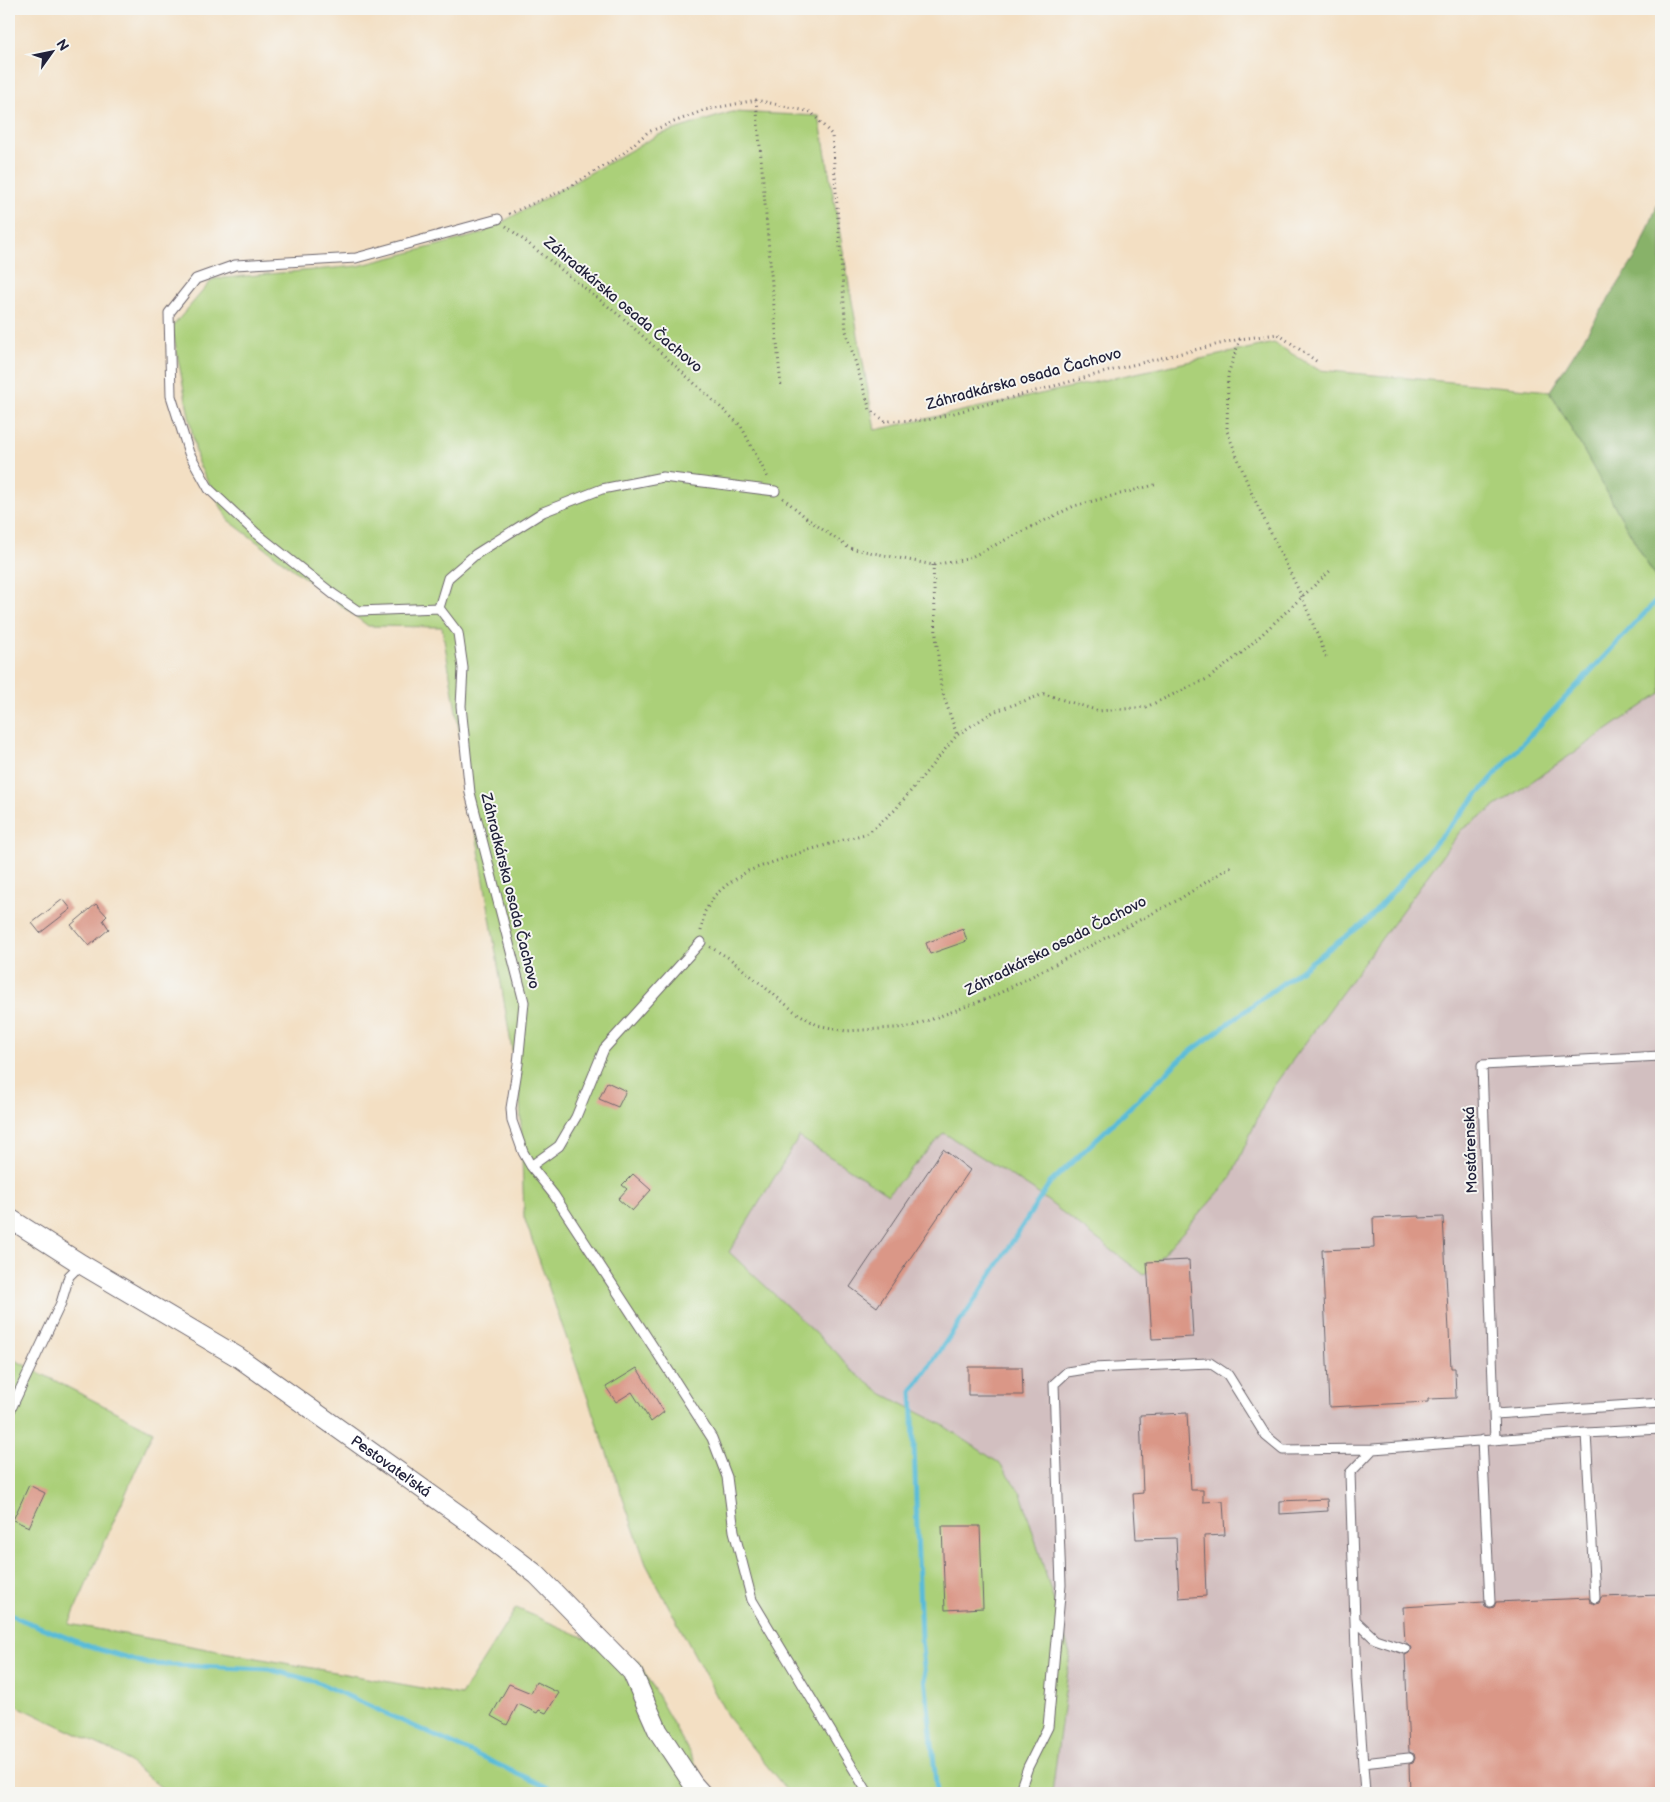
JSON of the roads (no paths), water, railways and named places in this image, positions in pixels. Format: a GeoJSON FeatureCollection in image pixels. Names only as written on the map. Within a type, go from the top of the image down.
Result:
{"type":"FeatureCollection","features":[{"type":"Feature","properties":{"kind":"street","name":"Pestovateľská"},"geometry":{"type":"LineString","coordinates":[[9,1218],[81,1264],[238,1357],[462,1517],[537,1575],[632,1672],[658,1731],[701,1793]]}},
{"type":"Feature","properties":{"kind":"lane"},"geometry":{"type":"LineString","coordinates":[[498,219],[356,258],[234,265],[196,279],[169,313],[171,396],[189,453],[209,489],[256,533],[358,611],[438,608],[448,578],[476,554],[543,512],[602,489],[663,477],[775,491]]}},
{"type":"Feature","properties":{"kind":"lane","name":"Záhradkárska osada Čachovo"},"geometry":{"type":"LineString","coordinates":[[438,608],[458,634],[463,668],[461,706],[470,793],[524,1002],[518,1064],[511,1108],[512,1121],[523,1152],[531,1166],[559,1203],[712,1438],[727,1477],[734,1531],[752,1600],[868,1793]]}},
{"type":"Feature","properties":{"kind":"lane"},"geometry":{"type":"LineString","coordinates":[[531,1166],[559,1146],[576,1117],[604,1049],[701,942]]}},
{"type":"Feature","properties":{"kind":"lane","name":"Mostárenská"},"geometry":{"type":"LineString","coordinates":[[1495,1414],[1482,1065],[1661,1056]]}},
{"type":"Feature","properties":{"kind":"lane"},"geometry":{"type":"LineString","coordinates":[[9,1413],[61,1304],[69,1276],[81,1264]]}},
{"type":"Feature","properties":{"kind":"lane"},"geometry":{"type":"LineString","coordinates":[[1019,1793],[1028,1768],[1048,1727],[1061,1585],[1054,1384],[1067,1372],[1092,1368],[1210,1364],[1228,1375],[1266,1436],[1283,1450],[1373,1450],[1586,1432],[1661,1429]]}},
{"type":"Feature","properties":{"kind":"lane"},"geometry":{"type":"LineString","coordinates":[[1495,1440],[1495,1414],[1661,1403]]}},
{"type":"Feature","properties":{"kind":"lane"},"geometry":{"type":"LineString","coordinates":[[1586,1432],[1595,1598]]}},
{"type":"Feature","properties":{"kind":"lane"},"geometry":{"type":"LineString","coordinates":[[1482,1440],[1490,1602]]}},
{"type":"Feature","properties":{"kind":"lane"},"geometry":{"type":"LineString","coordinates":[[1365,1793],[1357,1680],[1350,1473],[1373,1450]]}},
{"type":"Feature","properties":{"kind":"lane"},"geometry":{"type":"LineString","coordinates":[[1355,1620],[1375,1639],[1405,1649]]}},
{"type":"Feature","properties":{"kind":"lane"},"geometry":{"type":"LineString","coordinates":[[1363,1764],[1409,1758]]}},
{"type":"Feature","properties":{"kind":"waterway"},"geometry":{"type":"LineString","coordinates":[[937,1793],[921,1638],[912,1391],[979,1294],[1049,1184],[1183,1057],[1368,920],[1522,744],[1661,596]]}},
{"type":"Feature","properties":{"kind":"waterway"},"geometry":{"type":"LineString","coordinates":[[9,1612],[17,1618],[91,1647],[148,1664],[268,1669],[317,1682],[560,1793]]}}]}
